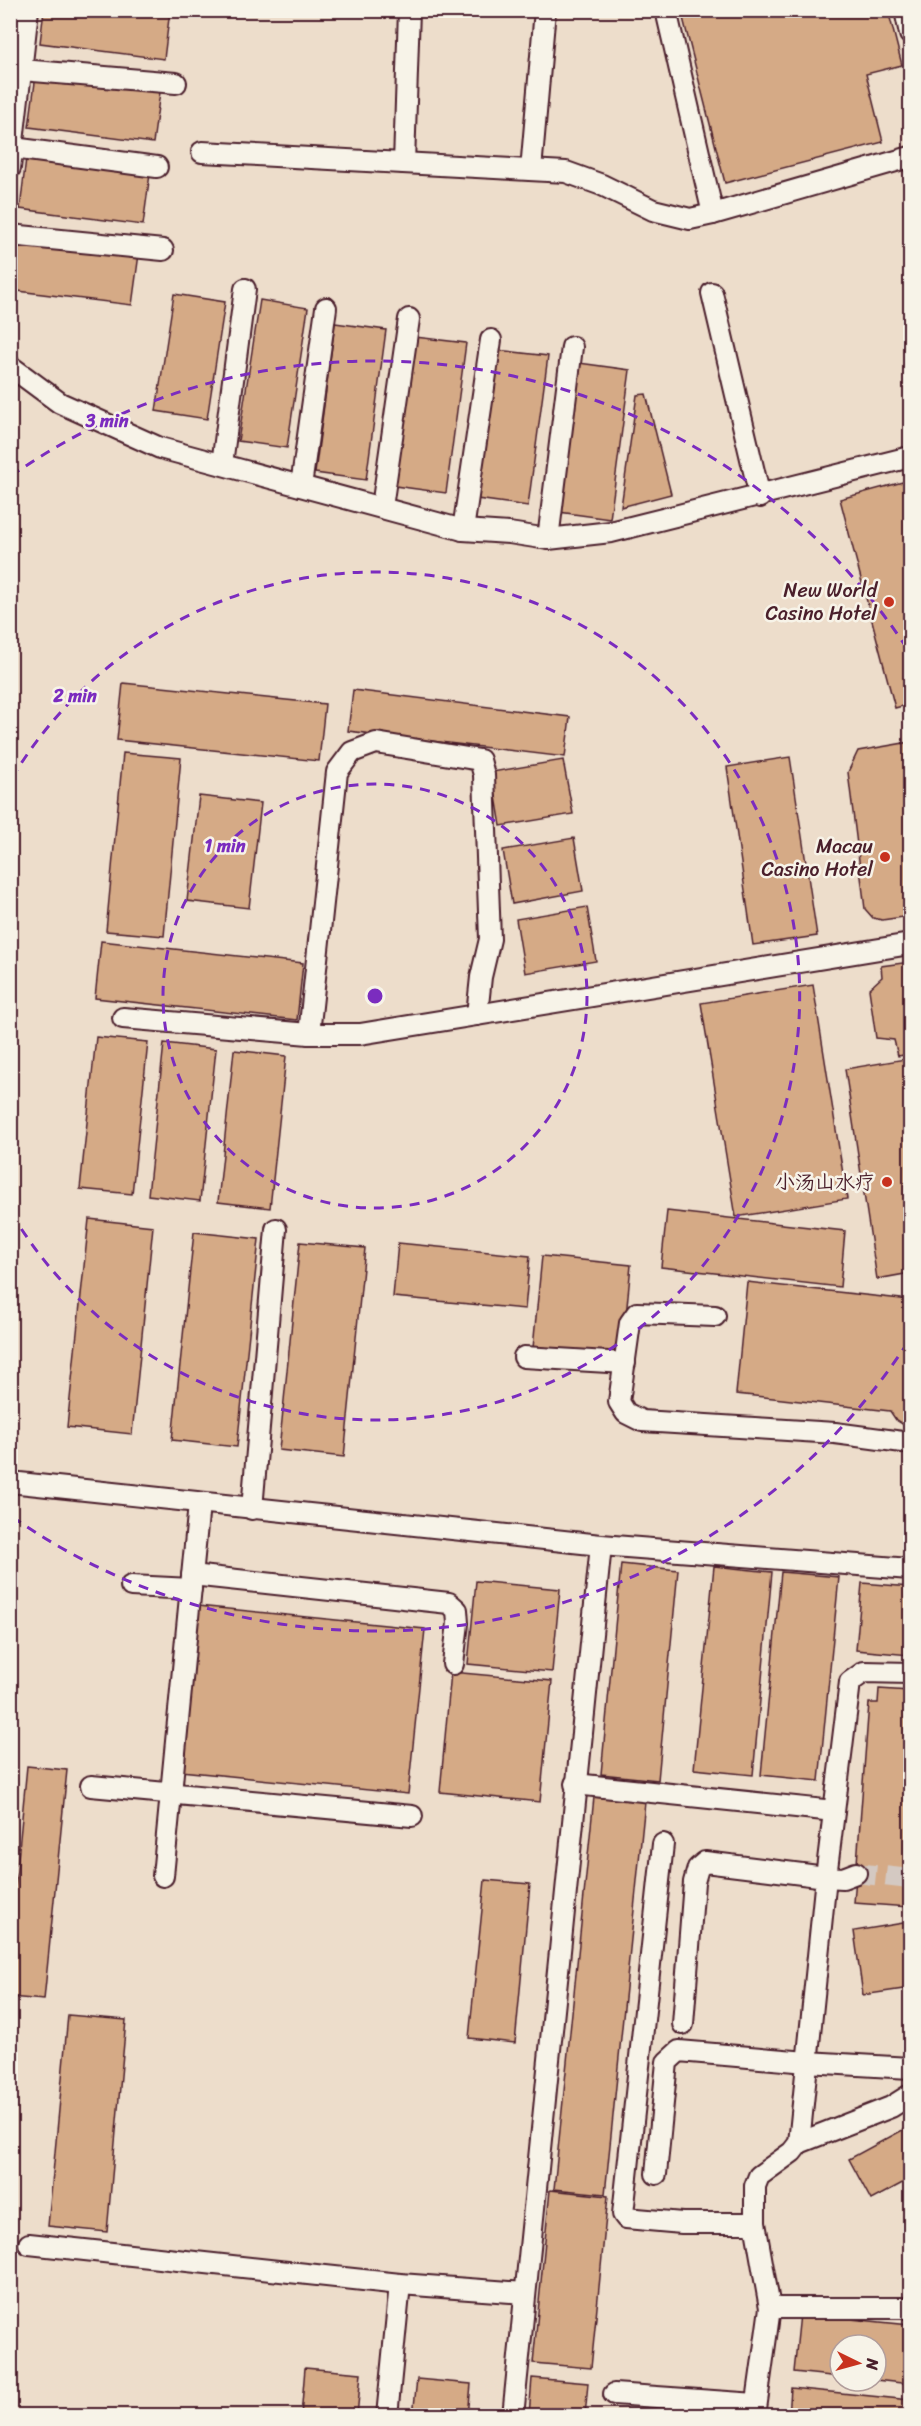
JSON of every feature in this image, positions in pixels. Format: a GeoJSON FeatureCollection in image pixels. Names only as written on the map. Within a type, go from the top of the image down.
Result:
{"type":"FeatureCollection","features":[{"type":"Feature","properties":{"kind":"street"},"geometry":{"type":"LineString","coordinates":[[28,10],[16,70],[12,158],[157,166]]}},
{"type":"Feature","properties":{"kind":"street"},"geometry":{"type":"LineString","coordinates":[[404,163],[409,10]]}},
{"type":"Feature","properties":{"kind":"street"},"geometry":{"type":"LineString","coordinates":[[531,170],[545,10]]}},
{"type":"Feature","properties":{"kind":"street"},"geometry":{"type":"LineString","coordinates":[[666,10],[713,214]]}},
{"type":"Feature","properties":{"kind":"street"},"geometry":{"type":"LineString","coordinates":[[904,10],[910,34]]}},
{"type":"Feature","properties":{"kind":"street"},"geometry":{"type":"LineString","coordinates":[[16,70],[176,83]]}},
{"type":"Feature","properties":{"kind":"street"},"geometry":{"type":"LineString","coordinates":[[202,152],[566,172],[602,185],[652,210],[690,219],[910,157]]}},
{"type":"Feature","properties":{"kind":"street"},"geometry":{"type":"LineString","coordinates":[[10,235],[163,250]]}},
{"type":"Feature","properties":{"kind":"street"},"geometry":{"type":"LineString","coordinates":[[222,464],[245,290]]}},
{"type":"Feature","properties":{"kind":"street"},"geometry":{"type":"LineString","coordinates":[[712,293],[760,497]]}},
{"type":"Feature","properties":{"kind":"street"},"geometry":{"type":"LineString","coordinates":[[301,486],[326,308]]}},
{"type":"Feature","properties":{"kind":"street"},"geometry":{"type":"LineString","coordinates":[[382,507],[409,319]]}},
{"type":"Feature","properties":{"kind":"street"},"geometry":{"type":"LineString","coordinates":[[464,530],[491,340]]}},
{"type":"Feature","properties":{"kind":"street"},"geometry":{"type":"LineString","coordinates":[[548,539],[572,347]]}},
{"type":"Feature","properties":{"kind":"street"},"geometry":{"type":"LineString","coordinates":[[10,366],[60,403],[160,448],[464,530],[548,539],[611,532],[760,497],[910,457]]}},
{"type":"Feature","properties":{"kind":"street"},"geometry":{"type":"LineString","coordinates":[[309,1034],[337,772],[352,752],[376,743],[480,760],[484,774],[490,939],[481,977],[477,1015]]}},
{"type":"Feature","properties":{"kind":"street"},"geometry":{"type":"LineString","coordinates":[[123,1018],[309,1034],[360,1034],[910,944]]}},
{"type":"Feature","properties":{"kind":"street"},"geometry":{"type":"LineString","coordinates":[[252,1509],[276,1228]]}},
{"type":"Feature","properties":{"kind":"street"},"geometry":{"type":"LineString","coordinates":[[715,1316],[637,1313],[630,1323],[620,1402],[626,1413],[642,1421],[835,1433],[910,1443]]}},
{"type":"Feature","properties":{"kind":"street"},"geometry":{"type":"LineString","coordinates":[[524,1357],[626,1363]]}},
{"type":"Feature","properties":{"kind":"street"},"geometry":{"type":"LineString","coordinates":[[10,1482],[601,1545],[910,1569]]}},
{"type":"Feature","properties":{"kind":"street"},"geometry":{"type":"LineString","coordinates":[[163,1876],[200,1504]]}},
{"type":"Feature","properties":{"kind":"street"},"geometry":{"type":"LineString","coordinates":[[513,2415],[575,1784],[601,1545]]}},
{"type":"Feature","properties":{"kind":"street"},"geometry":{"type":"LineString","coordinates":[[130,1586],[192,1582],[449,1603],[457,1610],[458,1623],[453,1664]]}},
{"type":"Feature","properties":{"kind":"street"},"geometry":{"type":"LineString","coordinates":[[799,2144],[826,1877],[850,1682],[864,1672],[910,1673]]}},
{"type":"Feature","properties":{"kind":"street"},"geometry":{"type":"LineString","coordinates":[[575,1784],[834,1811]]}},
{"type":"Feature","properties":{"kind":"street"},"geometry":{"type":"LineString","coordinates":[[91,1786],[412,1816]]}},
{"type":"Feature","properties":{"kind":"street"},"geometry":{"type":"LineString","coordinates":[[663,1844],[623,2216],[682,2223],[755,2223]]}},
{"type":"Feature","properties":{"kind":"street"},"geometry":{"type":"LineString","coordinates":[[683,2024],[694,1882],[698,1868],[705,1862],[826,1877],[843,1878],[856,1874]]}},
{"type":"Feature","properties":{"kind":"street"},"geometry":{"type":"LineString","coordinates":[[656,2174],[667,2062],[674,2054],[687,2050],[807,2062],[910,2068]]}},
{"type":"Feature","properties":{"kind":"street"},"geometry":{"type":"LineString","coordinates":[[614,2394],[756,2410],[770,2308],[755,2223],[754,2186],[759,2176],[792,2152],[799,2144],[891,2107],[910,2095]]}},
{"type":"Feature","properties":{"kind":"street"},"geometry":{"type":"LineString","coordinates":[[29,2244],[400,2284],[525,2293]]}},
{"type":"Feature","properties":{"kind":"street"},"geometry":{"type":"LineString","coordinates":[[387,2415],[400,2284]]}},
{"type":"Feature","properties":{"kind":"street"},"geometry":{"type":"LineString","coordinates":[[770,2308],[910,2308]]}},
{"type":"Feature","properties":{"kind":"shaded area"},"geometry":{"type":"Polygon","coordinates":[[[11,11],[910,11],[910,2415],[11,2416],[11,11]]]}},
{"type":"Feature","properties":{"kind":"building"},"geometry":{"type":"Polygon","coordinates":[[[44,10],[170,10],[164,59],[40,43],[44,10]]]}},
{"type":"Feature","properties":{"kind":"building"},"geometry":{"type":"Polygon","coordinates":[[[681,10],[888,10],[902,65],[866,74],[883,142],[725,183],[681,10]]]}},
{"type":"Feature","properties":{"kind":"building"},"geometry":{"type":"Polygon","coordinates":[[[36,75],[160,92],[153,143],[29,127],[36,75]]]}},
{"type":"Feature","properties":{"kind":"building"},"geometry":{"type":"Polygon","coordinates":[[[26,158],[150,174],[143,225],[20,209],[26,158]]]}},
{"type":"Feature","properties":{"kind":"building"},"geometry":{"type":"Polygon","coordinates":[[[15,238],[139,254],[132,305],[10,290],[15,238]]]}},
{"type":"Feature","properties":{"kind":"building"},"geometry":{"type":"Polygon","coordinates":[[[174,294],[225,302],[207,419],[156,411],[174,294]]]}},
{"type":"Feature","properties":{"kind":"building"},"geometry":{"type":"Polygon","coordinates":[[[260,300],[308,308],[287,448],[238,441],[260,300]]]}},
{"type":"Feature","properties":{"kind":"building"},"geometry":{"type":"Polygon","coordinates":[[[335,323],[386,330],[366,480],[315,473],[335,323]]]}},
{"type":"Feature","properties":{"kind":"building"},"geometry":{"type":"Polygon","coordinates":[[[415,337],[466,343],[446,493],[395,486],[415,337]]]}},
{"type":"Feature","properties":{"kind":"building"},"geometry":{"type":"Polygon","coordinates":[[[497,350],[548,356],[528,506],[477,499],[497,350]]]}},
{"type":"Feature","properties":{"kind":"building"},"geometry":{"type":"Polygon","coordinates":[[[579,363],[630,370],[610,519],[559,512],[579,363]]]}},
{"type":"Feature","properties":{"kind":"building"},"geometry":{"type":"Polygon","coordinates":[[[646,394],[671,494],[621,507],[637,395],[646,394]]]}},
{"type":"Feature","properties":{"kind":"building","name":"New World Casino Hotel"},"geometry":{"type":"Polygon","coordinates":[[[910,480],[910,704],[895,708],[840,499],[910,480]]]}},
{"type":"Feature","properties":{"kind":"building"},"geometry":{"type":"Polygon","coordinates":[[[123,683],[325,704],[319,761],[117,740],[123,683]]]}},
{"type":"Feature","properties":{"kind":"building"},"geometry":{"type":"Polygon","coordinates":[[[353,690],[570,717],[565,757],[348,731],[353,690]]]}},
{"type":"Feature","properties":{"kind":"building","name":"Macau Casino Hotel"},"geometry":{"type":"Polygon","coordinates":[[[910,742],[910,916],[882,920],[873,918],[865,909],[848,772],[858,751],[910,742]]]}},
{"type":"Feature","properties":{"kind":"building"},"geometry":{"type":"Polygon","coordinates":[[[123,753],[181,758],[164,936],[106,931],[123,753]]]}},
{"type":"Feature","properties":{"kind":"building"},"geometry":{"type":"Polygon","coordinates":[[[790,757],[817,936],[753,945],[727,767],[790,757]]]}},
{"type":"Feature","properties":{"kind":"building"},"geometry":{"type":"Polygon","coordinates":[[[563,760],[573,814],[501,826],[492,772],[563,760]]]}},
{"type":"Feature","properties":{"kind":"building"},"geometry":{"type":"Polygon","coordinates":[[[199,796],[261,803],[249,908],[187,901],[199,796]]]}},
{"type":"Feature","properties":{"kind":"building"},"geometry":{"type":"Polygon","coordinates":[[[574,838],[583,891],[512,904],[503,850],[574,838]]]}},
{"type":"Feature","properties":{"kind":"building"},"geometry":{"type":"Polygon","coordinates":[[[587,907],[596,961],[525,973],[516,919],[587,907]]]}},
{"type":"Feature","properties":{"kind":"building"},"geometry":{"type":"Polygon","coordinates":[[[101,941],[303,963],[297,1020],[95,998],[101,941]]]}},
{"type":"Feature","properties":{"kind":"building"},"geometry":{"type":"Polygon","coordinates":[[[910,962],[910,1054],[898,1056],[894,1040],[876,1038],[869,989],[882,977],[881,966],[910,962]]]}},
{"type":"Feature","properties":{"kind":"building"},"geometry":{"type":"Polygon","coordinates":[[[813,985],[847,1199],[736,1217],[701,1003],[813,985]]]}},
{"type":"Feature","properties":{"kind":"building"},"geometry":{"type":"Polygon","coordinates":[[[96,1037],[148,1042],[132,1194],[80,1189],[96,1037]]]}},
{"type":"Feature","properties":{"kind":"building"},"geometry":{"type":"Polygon","coordinates":[[[164,1043],[216,1049],[200,1201],[148,1195],[164,1043]]]}},
{"type":"Feature","properties":{"kind":"building"},"geometry":{"type":"Polygon","coordinates":[[[234,1050],[286,1056],[270,1208],[218,1202],[234,1050]]]}},
{"type":"Feature","properties":{"kind":"building","name":"小汤山水疗"},"geometry":{"type":"Polygon","coordinates":[[[905,1059],[910,1091],[910,1273],[877,1279],[845,1069],[905,1059]]]}},
{"type":"Feature","properties":{"kind":"building"},"geometry":{"type":"Polygon","coordinates":[[[667,1211],[845,1231],[840,1287],[661,1267],[667,1211]]]}},
{"type":"Feature","properties":{"kind":"building"},"geometry":{"type":"Polygon","coordinates":[[[89,1219],[153,1226],[132,1434],[67,1427],[89,1219]]]}},
{"type":"Feature","properties":{"kind":"building"},"geometry":{"type":"Polygon","coordinates":[[[194,1232],[259,1239],[237,1447],[172,1440],[194,1232]]]}},
{"type":"Feature","properties":{"kind":"building"},"geometry":{"type":"Polygon","coordinates":[[[300,1242],[365,1248],[344,1457],[279,1450],[300,1242]]]}},
{"type":"Feature","properties":{"kind":"building"},"geometry":{"type":"Polygon","coordinates":[[[398,1243],[530,1256],[525,1309],[393,1297],[398,1243]]]}},
{"type":"Feature","properties":{"kind":"building"},"geometry":{"type":"Polygon","coordinates":[[[542,1256],[631,1265],[622,1357],[533,1348],[542,1256]]]}},
{"type":"Feature","properties":{"kind":"building"},"geometry":{"type":"Polygon","coordinates":[[[747,1282],[910,1300],[910,1429],[896,1420],[890,1411],[736,1394],[747,1282]]]}},
{"type":"Feature","properties":{"kind":"building"},"geometry":{"type":"Polygon","coordinates":[[[621,1564],[678,1570],[658,1780],[601,1774],[621,1564]]]}},
{"type":"Feature","properties":{"kind":"building"},"geometry":{"type":"Polygon","coordinates":[[[714,1566],[772,1572],[753,1775],[694,1769],[714,1566]]]}},
{"type":"Feature","properties":{"kind":"building"},"geometry":{"type":"Polygon","coordinates":[[[781,1572],[839,1577],[819,1781],[761,1775],[781,1572]]]}},
{"type":"Feature","properties":{"kind":"building"},"geometry":{"type":"Polygon","coordinates":[[[476,1581],[560,1589],[552,1672],[468,1664],[476,1581]]]}},
{"type":"Feature","properties":{"kind":"building"},"geometry":{"type":"Polygon","coordinates":[[[862,1583],[910,1587],[910,1655],[856,1650],[862,1583]]]}},
{"type":"Feature","properties":{"kind":"building"},"geometry":{"type":"Polygon","coordinates":[[[198,1606],[425,1629],[408,1794],[181,1771],[198,1606]]]}},
{"type":"Feature","properties":{"kind":"building"},"geometry":{"type":"Polygon","coordinates":[[[451,1672],[552,1681],[540,1802],[440,1792],[451,1672]]]}},
{"type":"Feature","properties":{"kind":"building"},"geometry":{"type":"Polygon","coordinates":[[[879,1689],[910,1691],[909,1907],[854,1903],[869,1703],[878,1703],[879,1689]]]}},
{"type":"Feature","properties":{"kind":"building"},"geometry":{"type":"Polygon","coordinates":[[[27,1766],[67,1770],[44,2000],[10,1997],[10,1941],[27,1766]]]}},
{"type":"Feature","properties":{"kind":"building"},"geometry":{"type":"Polygon","coordinates":[[[594,1797],[645,1802],[605,2194],[554,2189],[594,1797]]]}},
{"type":"Feature","properties":{"kind":"building"},"geometry":{"type":"Polygon","coordinates":[[[485,1880],[530,1884],[515,2043],[469,2038],[485,1880]]]}},
{"type":"Feature","properties":{"kind":"building"},"geometry":{"type":"Polygon","coordinates":[[[910,1922],[910,1988],[863,1995],[854,1931],[910,1922]]]}},
{"type":"Feature","properties":{"kind":"building"},"geometry":{"type":"Polygon","coordinates":[[[68,2015],[126,2020],[107,2232],[48,2226],[68,2015]]]}},
{"type":"Feature","properties":{"kind":"building"},"geometry":{"type":"Polygon","coordinates":[[[910,2126],[910,2179],[871,2200],[849,2159],[910,2126]]]}},
{"type":"Feature","properties":{"kind":"building"},"geometry":{"type":"Polygon","coordinates":[[[550,2190],[608,2196],[591,2368],[533,2363],[550,2190]]]}},
{"type":"Feature","properties":{"kind":"building"},"geometry":{"type":"Polygon","coordinates":[[[800,2314],[910,2325],[910,2384],[888,2381],[888,2333],[828,2333],[828,2376],[794,2372],[800,2314]]]}},
{"type":"Feature","properties":{"kind":"building"},"geometry":{"type":"Polygon","coordinates":[[[305,2368],[361,2373],[357,2416],[301,2416],[305,2368]]]}},
{"type":"Feature","properties":{"kind":"building"},"geometry":{"type":"Polygon","coordinates":[[[532,2378],[588,2383],[585,2416],[529,2416],[532,2378]]]}},
{"type":"Feature","properties":{"kind":"building"},"geometry":{"type":"Polygon","coordinates":[[[417,2379],[471,2384],[468,2416],[413,2416],[417,2379]]]}},
{"type":"Feature","properties":{"kind":"building"},"geometry":{"type":"Polygon","coordinates":[[[791,2388],[910,2400],[910,2416],[789,2416],[791,2388]]]}},
{"type":"Feature","properties":{"kind":"tunnel"},"geometry":{"type":"LineString","coordinates":[[856,1873],[910,1879]]}},
{"type":"Feature","properties":{"kind":"place","name":"New World Casino Hotel"},"geometry":{"type":"Point","coordinates":[889,602]}},
{"type":"Feature","properties":{"kind":"place","name":"Macau Casino Hotel"},"geometry":{"type":"Point","coordinates":[885,857]}},
{"type":"Feature","properties":{"kind":"place","name":"小汤山水疗"},"geometry":{"type":"Point","coordinates":[887,1182]}}]}
